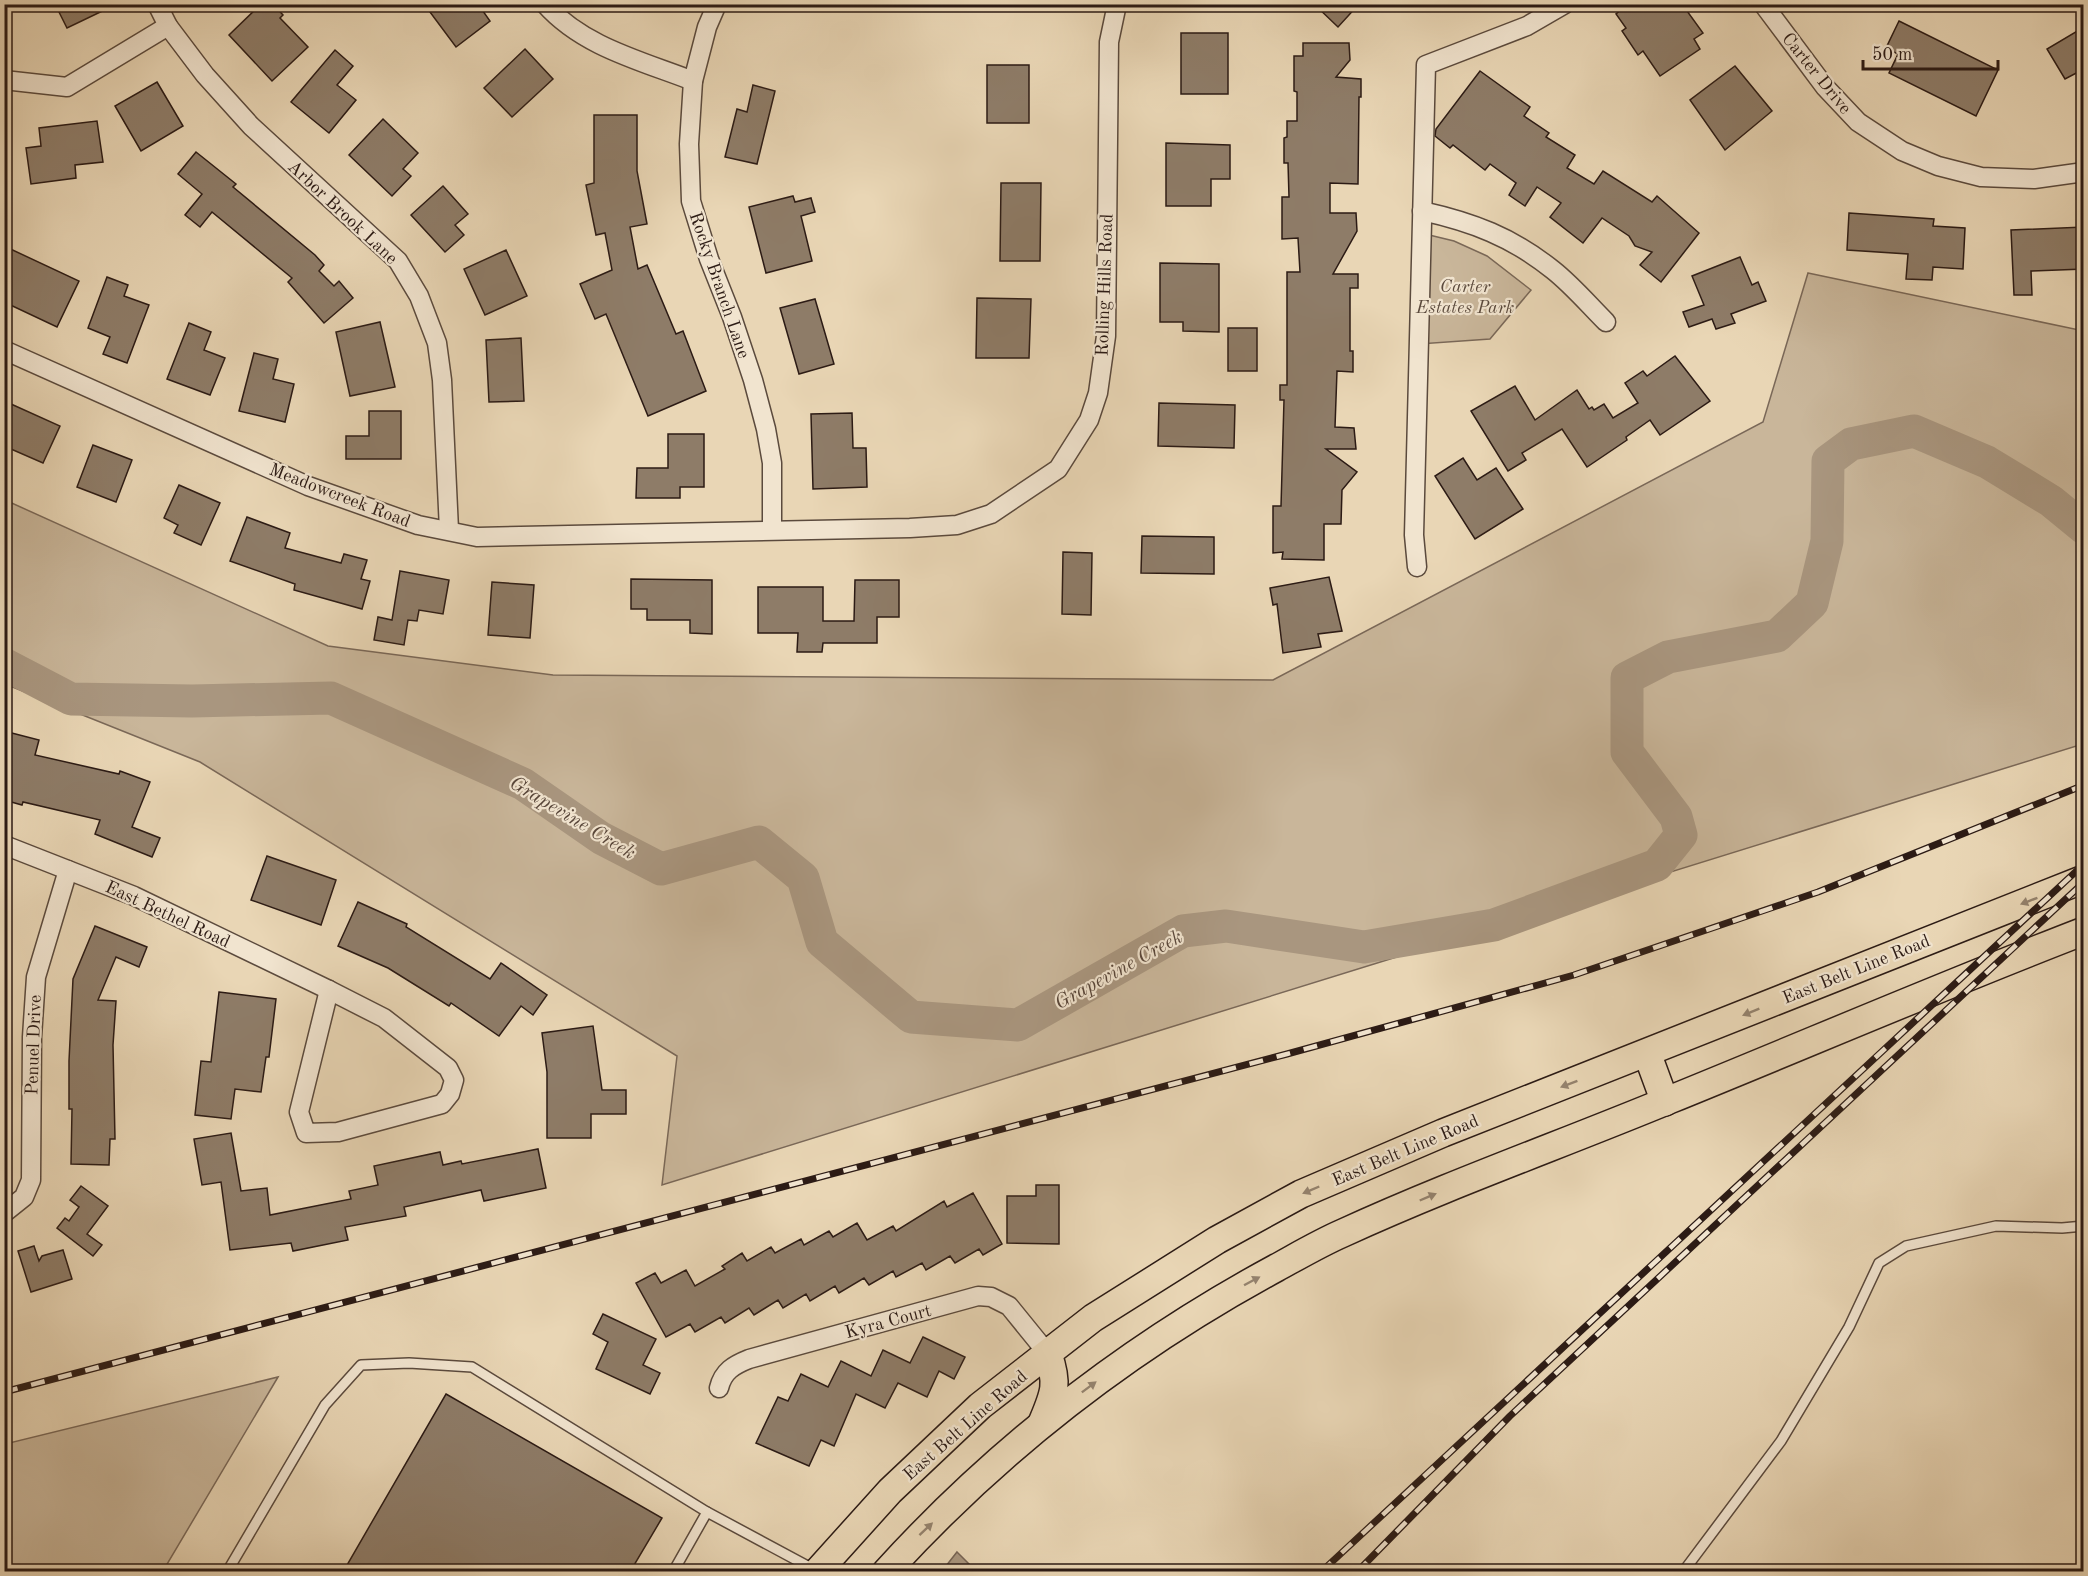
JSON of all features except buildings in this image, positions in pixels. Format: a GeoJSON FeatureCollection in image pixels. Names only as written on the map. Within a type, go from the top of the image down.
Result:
{"type":"FeatureCollection","features":[{"type":"Feature","properties":{"kind":"main road","name":"East Belt Line Road"},"geometry":{"type":"LineString","coordinates":[[817,1571],[890,1491],[980,1407],[1093,1318],[1217,1240],[1301,1194],[1443,1133],[2084,879]]}},
{"type":"Feature","properties":{"kind":"main road"},"geometry":{"type":"LineString","coordinates":[[886,1572],[920,1535],[1042,1423],[1123,1362],[1223,1298],[1340,1234],[1507,1163],[1665,1102],[1992,966],[2084,931]]}},
{"type":"Feature","properties":{"kind":"main road"},"geometry":{"type":"LineString","coordinates":[[1647,1053],[1665,1102]]}},
{"type":"Feature","properties":{"kind":"main road"},"geometry":{"type":"LineString","coordinates":[[1042,1423],[1055,1387],[1055,1374],[1048,1354]]}},
{"type":"Feature","properties":{"kind":"street","name":"Arbor Brook Lane"},"geometry":{"type":"LineString","coordinates":[[157,4],[168,26],[205,75],[250,126],[398,261],[419,296],[437,344],[442,380],[449,530]]}},
{"type":"Feature","properties":{"kind":"street"},"geometry":{"type":"LineString","coordinates":[[545,4],[590,41],[693,81]]}},
{"type":"Feature","properties":{"kind":"street","name":"Rocky Branch Lane"},"geometry":{"type":"LineString","coordinates":[[717,4],[707,27],[693,81],[689,144],[691,201],[709,259],[753,380],[766,429],[772,463],[772,530]]}},
{"type":"Feature","properties":{"kind":"street","name":"Rolling Hills Road"},"geometry":{"type":"LineString","coordinates":[[772,530],[957,525],[991,514],[1058,469],[1089,420],[1098,393],[1106,336],[1109,42],[1117,4]]}},
{"type":"Feature","properties":{"kind":"street"},"geometry":{"type":"LineString","coordinates":[[1417,567],[1414,535],[1426,65],[1527,26],[1565,4]]}},
{"type":"Feature","properties":{"kind":"street","name":"Carter Drive"},"geometry":{"type":"LineString","coordinates":[[1763,4],[1825,87],[1858,122],[1902,151],[1938,166],[1982,177],[2034,179],[2084,172]]}},
{"type":"Feature","properties":{"kind":"street"},"geometry":{"type":"LineString","coordinates":[[4,80],[67,87],[168,26]]}},
{"type":"Feature","properties":{"kind":"street"},"geometry":{"type":"LineString","coordinates":[[1422,211],[1459,219],[1516,244],[1554,271],[1606,322]]}},
{"type":"Feature","properties":{"kind":"street","name":"Meadowcreek Road"},"geometry":{"type":"LineString","coordinates":[[4,350],[308,486],[418,525],[477,537],[772,530]]}},
{"type":"Feature","properties":{"kind":"street","name":"East Bethel Road"},"geometry":{"type":"LineString","coordinates":[[4,845],[134,896],[329,990],[384,1018],[448,1068],[454,1080],[450,1094],[442,1104],[338,1132],[306,1132],[299,1112],[329,990]]}},
{"type":"Feature","properties":{"kind":"street","name":"Penuel Drive"},"geometry":{"type":"LineString","coordinates":[[4,1213],[24,1197],[31,1180],[32,1037],[36,977],[68,870]]}},
{"type":"Feature","properties":{"kind":"street","name":"Kyra Court"},"geometry":{"type":"LineString","coordinates":[[719,1388],[722,1378],[728,1371],[736,1364],[749,1359],[978,1296],[991,1297],[1009,1306],[1048,1354]]}},
{"type":"Feature","properties":{"kind":"lane"},"geometry":{"type":"LineString","coordinates":[[1683,1572],[1781,1442],[1849,1327],[1879,1263],[1906,1246],[1996,1226],[2062,1228],[2084,1226]]}},
{"type":"Feature","properties":{"kind":"lane"},"geometry":{"type":"LineString","coordinates":[[227,1572],[325,1405],[361,1365],[409,1362],[472,1367],[707,1512],[817,1571]]}},
{"type":"Feature","properties":{"kind":"lane"},"geometry":{"type":"LineString","coordinates":[[673,1572],[707,1512]]}},
{"type":"Feature","properties":{"kind":"green space","name":"Carter Estates Park"},"geometry":{"type":"Polygon","coordinates":[[[1421,233],[1454,241],[1487,256],[1531,290],[1490,339],[1419,344],[1421,233]]]}},
{"type":"Feature","properties":{"kind":"green space"},"geometry":{"type":"Polygon","coordinates":[[[1808,273],[2079,330],[2083,327],[2083,744],[662,1185],[677,1056],[200,762],[5,684],[5,500],[328,646],[553,675],[1273,680],[1763,422],[1808,273]]]}},
{"type":"Feature","properties":{"kind":"green space"},"geometry":{"type":"Polygon","coordinates":[[[278,1377],[163,1571],[5,1571],[5,1444],[278,1377]]]}},
{"type":"Feature","properties":{"kind":"shaded area"},"geometry":{"type":"Polygon","coordinates":[[[957,1552],[976,1571],[942,1571],[957,1552]]]}},
{"type":"Feature","properties":{"kind":"waterway","name":"Grapevine Creek"},"geometry":{"type":"LineString","coordinates":[[4,664],[71,699],[192,701],[331,698],[523,784],[601,838],[661,869],[759,842],[803,878],[822,942],[911,1017],[1018,1025],[1183,931],[1226,926],[1364,947],[1494,925],[1657,865],[1681,835],[1676,817],[1627,752],[1627,678],[1668,657],[1777,636],[1812,603],[1827,541],[1828,461],[1851,444],[1914,431],[1987,462],[2051,501],[2084,528]]}},
{"type":"Feature","properties":{"kind":"railway"},"geometry":{"type":"LineString","coordinates":[[4,1392],[1287,1054],[1574,975],[1818,892],[2084,785]]}},
{"type":"Feature","properties":{"kind":"railway"},"geometry":{"type":"LineString","coordinates":[[1321,1572],[2084,864]]}},
{"type":"Feature","properties":{"kind":"railway"},"geometry":{"type":"LineString","coordinates":[[1357,1572],[1510,1416],[2084,882]]}}]}
